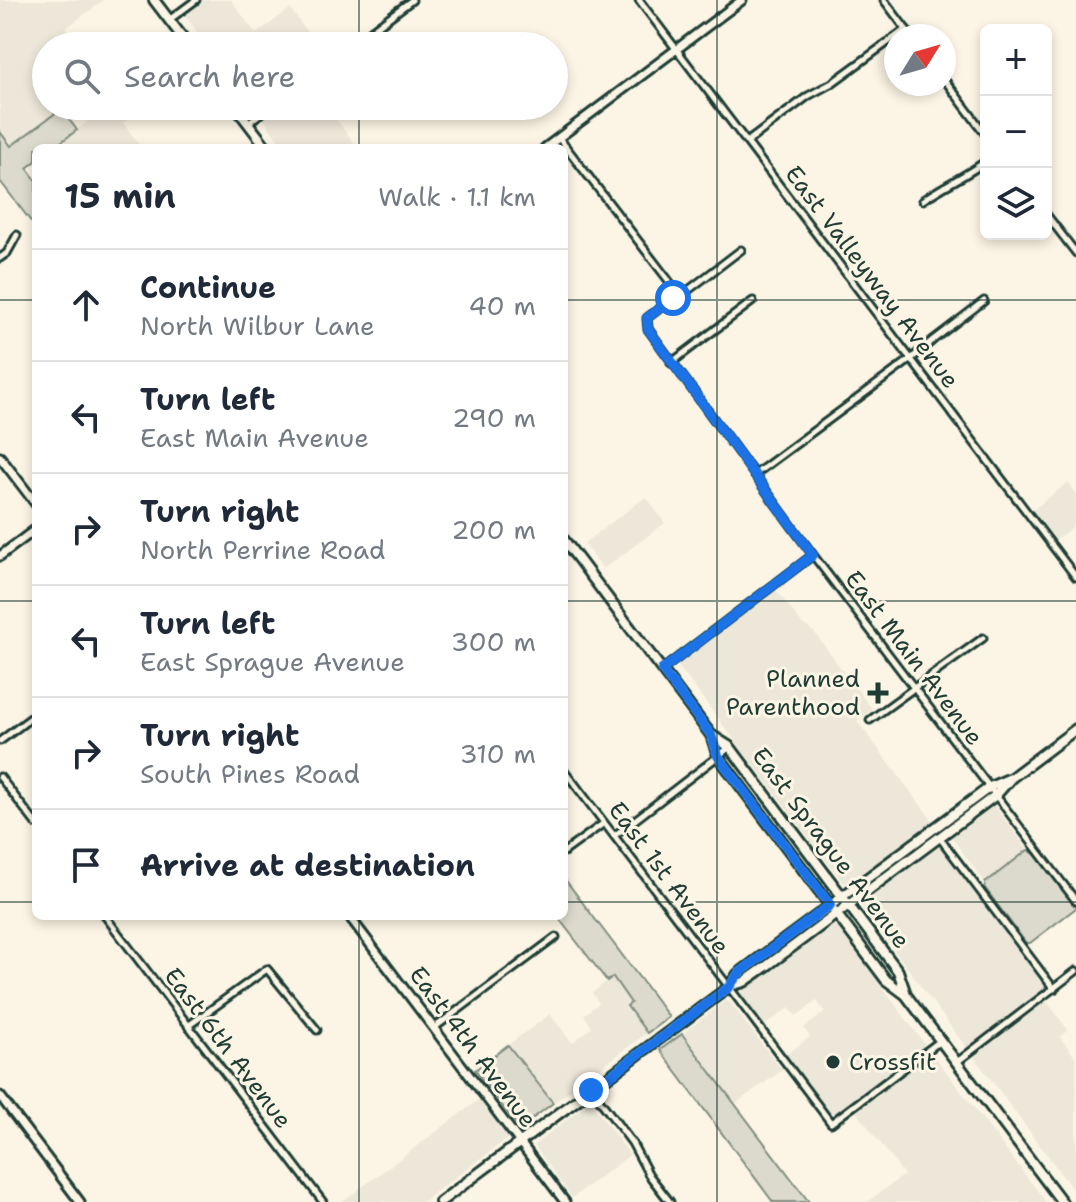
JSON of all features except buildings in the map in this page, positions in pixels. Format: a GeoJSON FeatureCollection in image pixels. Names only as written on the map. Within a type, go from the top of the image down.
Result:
{"type":"FeatureCollection","features":[{"type":"Feature","properties":{"kind":"main road"},"geometry":{"type":"LineString","coordinates":[[154,0],[178,32]]}},
{"type":"Feature","properties":{"kind":"main road"},"geometry":{"type":"LineString","coordinates":[[246,120],[264,144]]}},
{"type":"Feature","properties":{"kind":"main road","name":"East Sprague Avenue"},"geometry":{"type":"LineString","coordinates":[[568,545],[711,735],[718,756],[836,914],[886,980],[906,995],[1062,1202]]}},
{"type":"Feature","properties":{"kind":"main road"},"geometry":{"type":"LineString","coordinates":[[729,987],[738,974],[830,905],[1076,729]]}},
{"type":"Feature","properties":{"kind":"main road","name":"East Sprague Avenue"},"geometry":{"type":"LineString","coordinates":[[711,735],[730,747],[843,896],[898,971],[906,995]]}},
{"type":"Feature","properties":{"kind":"main road"},"geometry":{"type":"LineString","coordinates":[[440,1202],[729,987],[744,982],[849,905],[940,837],[993,791]]}},
{"type":"Feature","properties":{"kind":"street"},"geometry":{"type":"LineString","coordinates":[[169,20],[196,0]]}},
{"type":"Feature","properties":{"kind":"street"},"geometry":{"type":"LineString","coordinates":[[394,0],[401,9]]}},
{"type":"Feature","properties":{"kind":"street"},"geometry":{"type":"LineString","coordinates":[[370,32],[412,0]]}},
{"type":"Feature","properties":{"kind":"street","name":"East Valleyway Avenue"},"geometry":{"type":"LineString","coordinates":[[639,0],[1076,577]]}},
{"type":"Feature","properties":{"kind":"street"},"geometry":{"type":"LineString","coordinates":[[551,144],[742,0]]}},
{"type":"Feature","properties":{"kind":"street"},"geometry":{"type":"LineString","coordinates":[[884,0],[902,24]]}},
{"type":"Feature","properties":{"kind":"street"},"geometry":{"type":"LineString","coordinates":[[747,142],[884,45]]}},
{"type":"Feature","properties":{"kind":"street"},"geometry":{"type":"LineString","coordinates":[[956,95],[980,127]]}},
{"type":"Feature","properties":{"kind":"street"},"geometry":{"type":"LineString","coordinates":[[248,123],[252,120]]}},
{"type":"Feature","properties":{"kind":"street"},"geometry":{"type":"LineString","coordinates":[[559,138],[564,144]]}},
{"type":"Feature","properties":{"kind":"street"},"geometry":{"type":"LineString","coordinates":[[568,150],[679,294],[686,292],[741,250]]}},
{"type":"Feature","properties":{"kind":"street"},"geometry":{"type":"LineString","coordinates":[[923,200],[980,165]]}},
{"type":"Feature","properties":{"kind":"street"},"geometry":{"type":"LineString","coordinates":[[1052,222],[1076,253]]}},
{"type":"Feature","properties":{"kind":"street"},"geometry":{"type":"LineString","coordinates":[[0,258],[7,253],[17,235]]}},
{"type":"Feature","properties":{"kind":"street","name":"East Main Avenue"},"geometry":{"type":"LineString","coordinates":[[679,294],[647,318],[648,329],[813,555],[1076,901]]}},
{"type":"Feature","properties":{"kind":"street"},"geometry":{"type":"LineString","coordinates":[[671,363],[753,301]]}},
{"type":"Feature","properties":{"kind":"street"},"geometry":{"type":"LineString","coordinates":[[754,475],[984,301]]}},
{"type":"Feature","properties":{"kind":"street"},"geometry":{"type":"LineString","coordinates":[[0,457],[32,499]]}},
{"type":"Feature","properties":{"kind":"street"},"geometry":{"type":"LineString","coordinates":[[0,556],[32,532]]}},
{"type":"Feature","properties":{"kind":"street"},"geometry":{"type":"LineString","coordinates":[[662,670],[813,555]]}},
{"type":"Feature","properties":{"kind":"street"},"geometry":{"type":"LineString","coordinates":[[870,720],[983,638]]}},
{"type":"Feature","properties":{"kind":"street"},"geometry":{"type":"LineString","coordinates":[[0,741],[32,717]]}},
{"type":"Feature","properties":{"kind":"street"},"geometry":{"type":"LineString","coordinates":[[614,836],[730,747]]}},
{"type":"Feature","properties":{"kind":"street","name":"East 1st Avenue"},"geometry":{"type":"LineString","coordinates":[[568,775],[831,1123],[941,1041]]}},
{"type":"Feature","properties":{"kind":"street"},"geometry":{"type":"LineString","coordinates":[[0,777],[32,819]]}},
{"type":"Feature","properties":{"kind":"street"},"geometry":{"type":"LineString","coordinates":[[568,849],[604,823]]}},
{"type":"Feature","properties":{"kind":"street"},"geometry":{"type":"LineString","coordinates":[[940,837],[1054,989]]}},
{"type":"Feature","properties":{"kind":"street","name":"East 6th Avenue"},"geometry":{"type":"LineString","coordinates":[[108,920],[323,1202]]}},
{"type":"Feature","properties":{"kind":"street","name":"East 4th Avenue"},"geometry":{"type":"LineString","coordinates":[[352,920],[565,1202]]}},
{"type":"Feature","properties":{"kind":"street"},"geometry":{"type":"LineString","coordinates":[[434,1028],[556,937]]}},
{"type":"Feature","properties":{"kind":"street"},"geometry":{"type":"LineString","coordinates":[[188,1026],[267,969],[317,1030]]}},
{"type":"Feature","properties":{"kind":"street"},"geometry":{"type":"LineString","coordinates":[[957,1062],[1076,971]]}},
{"type":"Feature","properties":{"kind":"street"},"geometry":{"type":"LineString","coordinates":[[591,1090],[632,1143],[649,1175],[670,1202]]}},
{"type":"Feature","properties":{"kind":"street"},"geometry":{"type":"LineString","coordinates":[[0,1096],[80,1202]]}},
{"type":"Feature","properties":{"kind":"shaded area"},"geometry":{"type":"Polygon","coordinates":[[[0,0],[104,0],[66,28],[69,32],[32,32],[32,120],[47,120],[11,147],[0,132],[0,0]]]}},
{"type":"Feature","properties":{"kind":"shaded area"},"geometry":{"type":"Polygon","coordinates":[[[201,0],[231,0],[255,32],[197,32],[185,15],[201,0]]]}},
{"type":"Feature","properties":{"kind":"shaded area"},"geometry":{"type":"Polygon","coordinates":[[[290,9],[307,32],[259,32],[290,9]]]}},
{"type":"Feature","properties":{"kind":"shaded area"},"geometry":{"type":"Polygon","coordinates":[[[46,120],[69,120],[77,130],[58,144],[32,144],[32,164],[27,168],[32,175],[32,223],[0,181],[0,132],[11,146],[46,120]]]}},
{"type":"Feature","properties":{"kind":"shaded area"},"geometry":{"type":"Polygon","coordinates":[[[90,120],[127,120],[123,123],[139,144],[58,144],[90,120]]]}},
{"type":"Feature","properties":{"kind":"shaded area"},"geometry":{"type":"Polygon","coordinates":[[[264,120],[337,120],[355,144],[281,144],[264,120]]]}},
{"type":"Feature","properties":{"kind":"shaded area"},"geometry":{"type":"Polygon","coordinates":[[[1068,482],[1076,493],[1076,524],[1054,541],[1032,511],[1068,482]]]}},
{"type":"Feature","properties":{"kind":"shaded area"},"geometry":{"type":"Polygon","coordinates":[[[646,497],[665,523],[603,569],[584,543],[646,497]]]}},
{"type":"Feature","properties":{"kind":"shaded area"},"geometry":{"type":"Polygon","coordinates":[[[776,590],[802,624],[814,632],[872,709],[857,721],[933,821],[849,884],[842,881],[678,666],[679,660],[776,590]]]}},
{"type":"Feature","properties":{"kind":"shaded area"},"geometry":{"type":"Polygon","coordinates":[[[993,804],[1028,850],[985,883],[951,836],[993,804]]]}},
{"type":"Feature","properties":{"kind":"shaded area"},"geometry":{"type":"Polygon","coordinates":[[[937,846],[967,876],[1047,984],[1046,992],[969,1048],[862,907],[863,899],[937,846]]]}},
{"type":"Feature","properties":{"kind":"shaded area"},"geometry":{"type":"Polygon","coordinates":[[[1028,850],[1054,874],[1076,903],[1076,908],[1026,943],[985,888],[985,883],[1028,850]]]}},
{"type":"Feature","properties":{"kind":"shaded area"},"geometry":{"type":"Polygon","coordinates":[[[568,883],[669,1017],[647,1033],[627,1006],[631,1003],[613,977],[607,981],[560,920],[568,920],[568,883]]]}},
{"type":"Feature","properties":{"kind":"shaded area"},"geometry":{"type":"Polygon","coordinates":[[[829,924],[836,926],[924,1043],[923,1048],[830,1114],[785,1056],[810,1037],[804,1028],[825,1012],[817,1001],[796,1016],[789,1008],[763,1027],[742,995],[743,988],[829,924]]]}},
{"type":"Feature","properties":{"kind":"shaded area"},"geometry":{"type":"Polygon","coordinates":[[[612,977],[632,1003],[628,1007],[647,1033],[553,1103],[508,1045],[550,1014],[572,1043],[592,1027],[584,1015],[599,1003],[592,993],[612,977]]]}},
{"type":"Feature","properties":{"kind":"shaded area"},"geometry":{"type":"Polygon","coordinates":[[[1045,999],[1068,1030],[1060,1037],[1076,1058],[1076,1194],[974,1057],[979,1049],[1045,999]]]}},
{"type":"Feature","properties":{"kind":"shaded area"},"geometry":{"type":"Polygon","coordinates":[[[725,1001],[730,1002],[784,1069],[735,1104],[682,1034],[725,1001]]]}},
{"type":"Feature","properties":{"kind":"shaded area"},"geometry":{"type":"Polygon","coordinates":[[[682,1034],[809,1202],[773,1202],[660,1050],[682,1034]]]}},
{"type":"Feature","properties":{"kind":"shaded area"},"geometry":{"type":"Polygon","coordinates":[[[508,1045],[553,1103],[524,1125],[516,1124],[475,1070],[508,1045]]]}},
{"type":"Feature","properties":{"kind":"shaded area"},"geometry":{"type":"Polygon","coordinates":[[[933,1055],[1046,1202],[867,1202],[904,1175],[856,1108],[927,1056],[933,1055]]]}},
{"type":"Feature","properties":{"kind":"shaded area"},"geometry":{"type":"Polygon","coordinates":[[[480,1099],[508,1133],[507,1139],[422,1202],[342,1202],[480,1099]]]}},
{"type":"Feature","properties":{"kind":"shaded area"},"geometry":{"type":"Polygon","coordinates":[[[588,1103],[592,1104],[630,1155],[572,1198],[534,1145],[588,1103]]]}},
{"type":"Feature","properties":{"kind":"place","name":"Planned Parenthood"},"geometry":{"type":"Point","coordinates":[878,693]}},
{"type":"Feature","properties":{"kind":"place","name":"Crossfit"},"geometry":{"type":"Point","coordinates":[833,1062]}},
{"type":"Feature","properties":{"kind":"route"},"geometry":{"type":"LineString","coordinates":[[591,1090],[729,987],[738,974],[830,905],[718,756],[711,735],[662,670],[813,555],[648,329],[647,318],[673,298]]}}]}
